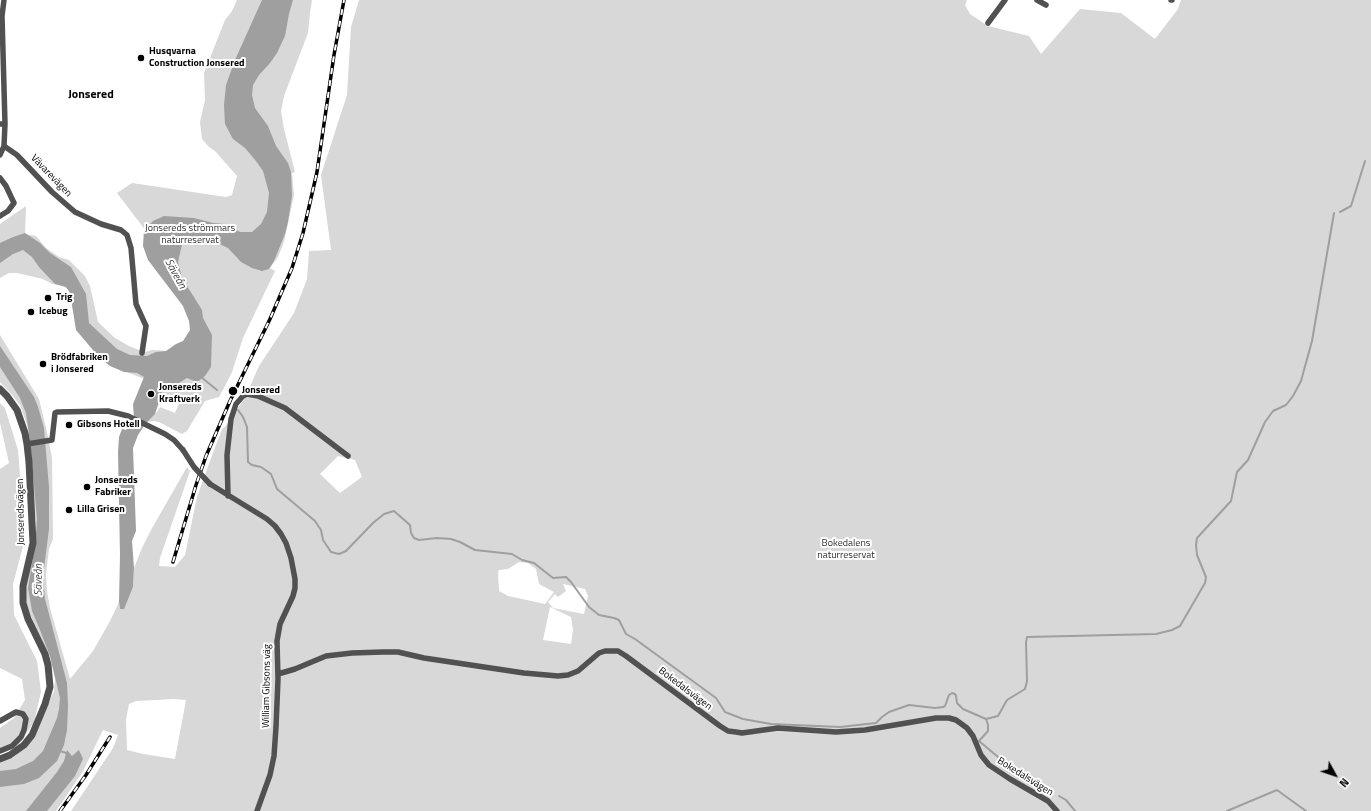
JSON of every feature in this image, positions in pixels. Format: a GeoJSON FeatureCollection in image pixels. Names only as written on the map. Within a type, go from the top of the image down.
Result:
{"type":"FeatureCollection","features":[{"type":"Feature","properties":{"kind":"street"},"geometry":{"type":"LineString","coordinates":[[0,155],[4,146],[2,124],[2,16],[4,0]]}},
{"type":"Feature","properties":{"kind":"street"},"geometry":{"type":"LineString","coordinates":[[988,23],[1005,0]]}},
{"type":"Feature","properties":{"kind":"street"},"geometry":{"type":"LineString","coordinates":[[1037,0],[1046,5]]}},
{"type":"Feature","properties":{"kind":"street","name":"Vävarevägen"},"geometry":{"type":"LineString","coordinates":[[4,146],[22,159],[52,192],[75,212],[101,224],[121,230],[127,235],[130,248],[136,304],[146,326],[142,353]]}},
{"type":"Feature","properties":{"kind":"street"},"geometry":{"type":"LineString","coordinates":[[0,178],[6,186],[14,203],[8,211],[0,216]]}},
{"type":"Feature","properties":{"kind":"street","name":"Jonseredsvägen"},"geometry":{"type":"LineString","coordinates":[[0,389],[17,410],[28,444],[33,543],[23,586],[23,603],[28,619],[45,654],[50,687],[45,704],[32,735],[24,745],[10,755],[0,759]]}},
{"type":"Feature","properties":{"kind":"street"},"geometry":{"type":"LineString","coordinates":[[228,496],[227,455],[231,420],[236,404],[243,396],[247,394],[258,396],[285,408],[348,456]]}},
{"type":"Feature","properties":{"kind":"street","name":"William Gibsons väg"},"geometry":{"type":"LineString","coordinates":[[28,444],[52,440],[55,413],[108,411],[128,416],[170,437],[183,450],[194,467],[210,484],[267,518],[281,534],[291,558],[295,588],[293,596],[280,624],[277,641],[278,674],[274,756],[270,774],[257,811]]}},
{"type":"Feature","properties":{"kind":"street","name":"Bokedalsvägen"},"geometry":{"type":"LineString","coordinates":[[278,674],[295,669],[326,656],[352,653],[398,652],[424,658],[524,673],[558,676],[568,675],[578,671],[599,653],[605,651],[618,651],[728,731],[742,733],[778,728],[836,732],[865,730],[936,718],[956,720],[967,728],[973,736],[981,755],[989,764],[1010,779],[1048,801],[1057,811]]}},
{"type":"Feature","properties":{"kind":"street"},"geometry":{"type":"LineString","coordinates":[[0,721],[16,712],[25,716],[26,722],[21,737],[12,746],[0,751]]}},
{"type":"Feature","properties":{"kind":"green space","name":"Jonsereds strömmars naturreservat"},"geometry":{"type":"Polygon","coordinates":[[[237,0],[312,0],[308,33],[284,96],[281,111],[295,172],[292,173],[294,195],[284,242],[278,257],[270,268],[275,271],[243,338],[232,372],[219,397],[205,401],[187,431],[182,434],[159,422],[146,422],[157,412],[160,407],[175,413],[180,401],[161,392],[152,382],[129,373],[104,359],[71,291],[61,285],[52,284],[43,279],[17,273],[9,273],[0,278],[0,224],[26,206],[25,234],[36,236],[46,248],[59,257],[69,260],[85,276],[90,286],[98,322],[115,338],[144,352],[153,350],[169,351],[187,343],[196,324],[146,231],[117,193],[132,183],[226,197],[232,195],[237,176],[202,139],[200,122],[205,100],[204,73],[225,20],[232,11],[237,0]]]}},
{"type":"Feature","properties":{"kind":"green space","name":"Bokedalens naturreservat"},"geometry":{"type":"Polygon","coordinates":[[[359,0],[967,0],[965,5],[970,14],[988,26],[1029,36],[1041,54],[1080,9],[1121,13],[1155,39],[1178,9],[1181,0],[1371,0],[1371,811],[71,811],[113,748],[118,735],[103,730],[82,773],[56,811],[0,811],[0,763],[14,757],[29,743],[54,691],[55,679],[50,657],[34,624],[26,602],[25,591],[37,539],[30,433],[20,405],[0,382],[0,335],[39,399],[47,432],[52,458],[53,539],[49,549],[46,574],[47,591],[50,608],[70,679],[93,651],[119,602],[120,609],[133,587],[134,568],[142,548],[187,467],[190,471],[160,558],[159,566],[175,567],[185,555],[197,497],[222,429],[244,400],[259,366],[294,313],[307,279],[309,251],[331,250],[321,175],[347,95],[351,27],[359,0]],[[338,456],[320,474],[340,493],[362,477],[355,460],[338,456]],[[519,562],[508,569],[499,570],[498,572],[499,591],[508,596],[545,604],[554,592],[539,584],[536,569],[528,563],[519,562]],[[563,584],[566,591],[558,597],[555,594],[548,602],[553,608],[584,614],[588,596],[585,589],[563,584]],[[550,607],[543,640],[571,644],[573,630],[571,617],[550,607]],[[174,699],[136,701],[129,704],[126,720],[127,750],[175,759],[186,700],[174,699]]]}},
{"type":"Feature","properties":{"kind":"green space"},"geometry":{"type":"Polygon","coordinates":[[[0,403],[5,408],[18,450],[25,539],[13,584],[14,615],[37,661],[41,692],[34,722],[25,736],[16,748],[0,754],[0,728],[14,718],[25,700],[22,679],[0,668],[0,469],[9,463],[0,423],[0,403]]]}},
{"type":"Feature","properties":{"kind":"water","name":"Säveån"},"geometry":{"type":"Polygon","coordinates":[[[262,0],[293,0],[285,36],[277,53],[253,85],[252,95],[255,108],[268,126],[276,146],[288,163],[291,172],[292,196],[288,222],[285,234],[274,261],[269,269],[262,271],[241,262],[228,248],[211,240],[194,238],[183,240],[178,262],[182,278],[202,310],[203,318],[212,335],[211,367],[205,376],[197,382],[187,378],[179,383],[170,383],[164,387],[155,414],[146,423],[138,435],[133,448],[136,531],[132,541],[134,568],[133,587],[124,609],[120,609],[119,437],[122,429],[126,430],[134,419],[133,404],[144,377],[137,373],[124,372],[110,366],[98,356],[76,330],[70,293],[66,287],[55,284],[32,257],[23,250],[13,254],[0,263],[0,243],[25,233],[40,243],[50,253],[71,267],[86,294],[89,323],[117,349],[130,355],[147,356],[156,352],[166,351],[183,341],[190,330],[189,321],[183,306],[148,260],[143,246],[144,230],[153,221],[164,216],[194,218],[213,223],[225,224],[240,232],[252,232],[261,224],[267,212],[269,193],[263,171],[245,148],[233,139],[225,124],[224,105],[226,85],[235,60],[262,0]]]}},
{"type":"Feature","properties":{"kind":"water","name":"Säveån"},"geometry":{"type":"Polygon","coordinates":[[[0,346],[34,397],[44,428],[49,487],[49,529],[43,576],[45,599],[67,683],[68,706],[67,730],[64,745],[57,761],[39,778],[24,784],[0,787],[0,771],[16,769],[33,761],[43,751],[57,718],[60,698],[50,656],[32,611],[28,588],[35,545],[37,520],[26,413],[20,398],[0,367],[0,346]]]}},
{"type":"Feature","properties":{"kind":"water"},"geometry":{"type":"Polygon","coordinates":[[[67,750],[72,756],[79,750],[83,759],[75,776],[47,811],[26,811],[57,772],[64,761],[67,750]]]}},
{"type":"Feature","properties":{"kind":"waterway"},"geometry":{"type":"LineString","coordinates":[[1340,212],[1351,206],[1365,161]]}},
{"type":"Feature","properties":{"kind":"waterway"},"geometry":{"type":"LineString","coordinates":[[238,410],[247,427],[248,462],[252,465],[261,467],[271,474],[277,489],[315,521],[321,530],[323,540],[331,552],[339,554],[346,551],[373,523],[384,514],[394,511],[410,525],[411,533],[414,538],[419,540],[437,538],[451,539],[475,550],[512,554],[522,560],[534,563],[553,578],[566,577],[589,607],[599,615],[619,620],[626,634],[716,698],[725,712],[743,719],[771,724],[840,727],[876,723],[889,712],[909,705],[935,708],[943,707],[945,706],[949,695],[952,693],[955,694],[957,703],[963,709],[986,719],[998,716],[1007,700],[1025,689],[1027,681],[1027,637],[1156,634],[1172,630],[1180,626],[1205,583],[1206,577],[1197,555],[1197,538],[1231,501],[1237,472],[1248,460],[1265,422],[1273,411],[1286,405],[1301,381],[1312,341],[1334,213]]}},
{"type":"Feature","properties":{"kind":"waterway"},"geometry":{"type":"LineString","coordinates":[[201,377],[217,390]]}},
{"type":"Feature","properties":{"kind":"waterway"},"geometry":{"type":"LineString","coordinates":[[986,719],[988,731],[979,741],[1010,767],[1051,791]]}},
{"type":"Feature","properties":{"kind":"waterway"},"geometry":{"type":"LineString","coordinates":[[60,751],[66,753]]}},
{"type":"Feature","properties":{"kind":"waterway"},"geometry":{"type":"LineString","coordinates":[[1227,811],[1277,790],[1306,811]]}},
{"type":"Feature","properties":{"kind":"waterway"},"geometry":{"type":"LineString","coordinates":[[1059,796],[1066,800],[1075,811]]}},
{"type":"Feature","properties":{"kind":"railway"},"geometry":{"type":"LineString","coordinates":[[173,562],[206,456],[230,401],[270,319],[292,268],[303,233],[317,172],[334,55],[344,0]]}},
{"type":"Feature","properties":{"kind":"railway"},"geometry":{"type":"LineString","coordinates":[[60,811],[86,775],[110,737]]}},
{"type":"Feature","properties":{"kind":"place","name":"Husqvarna Construction Jonsered"},"geometry":{"type":"Point","coordinates":[141,58]}},
{"type":"Feature","properties":{"kind":"place","name":"Trig"},"geometry":{"type":"Point","coordinates":[48,298]}},
{"type":"Feature","properties":{"kind":"place","name":"Icebug"},"geometry":{"type":"Point","coordinates":[31,312]}},
{"type":"Feature","properties":{"kind":"place","name":"Brödfabriken i Jonsered"},"geometry":{"type":"Point","coordinates":[43,364]}},
{"type":"Feature","properties":{"kind":"place","name":"Jonsered"},"geometry":{"type":"Point","coordinates":[233,391]}},
{"type":"Feature","properties":{"kind":"place","name":"Jonsereds Kraftverk"},"geometry":{"type":"Point","coordinates":[151,394]}},
{"type":"Feature","properties":{"kind":"place","name":"Gibsons Hotell"},"geometry":{"type":"Point","coordinates":[69,425]}},
{"type":"Feature","properties":{"kind":"place","name":"Jonsereds Fabriker"},"geometry":{"type":"Point","coordinates":[87,487]}},
{"type":"Feature","properties":{"kind":"place","name":"Lilla Grisen"},"geometry":{"type":"Point","coordinates":[69,510]}},
{"type":"Feature","properties":{"kind":"district","name":"Jonsered"},"geometry":{"type":"Point","coordinates":[91,95]}}]}
